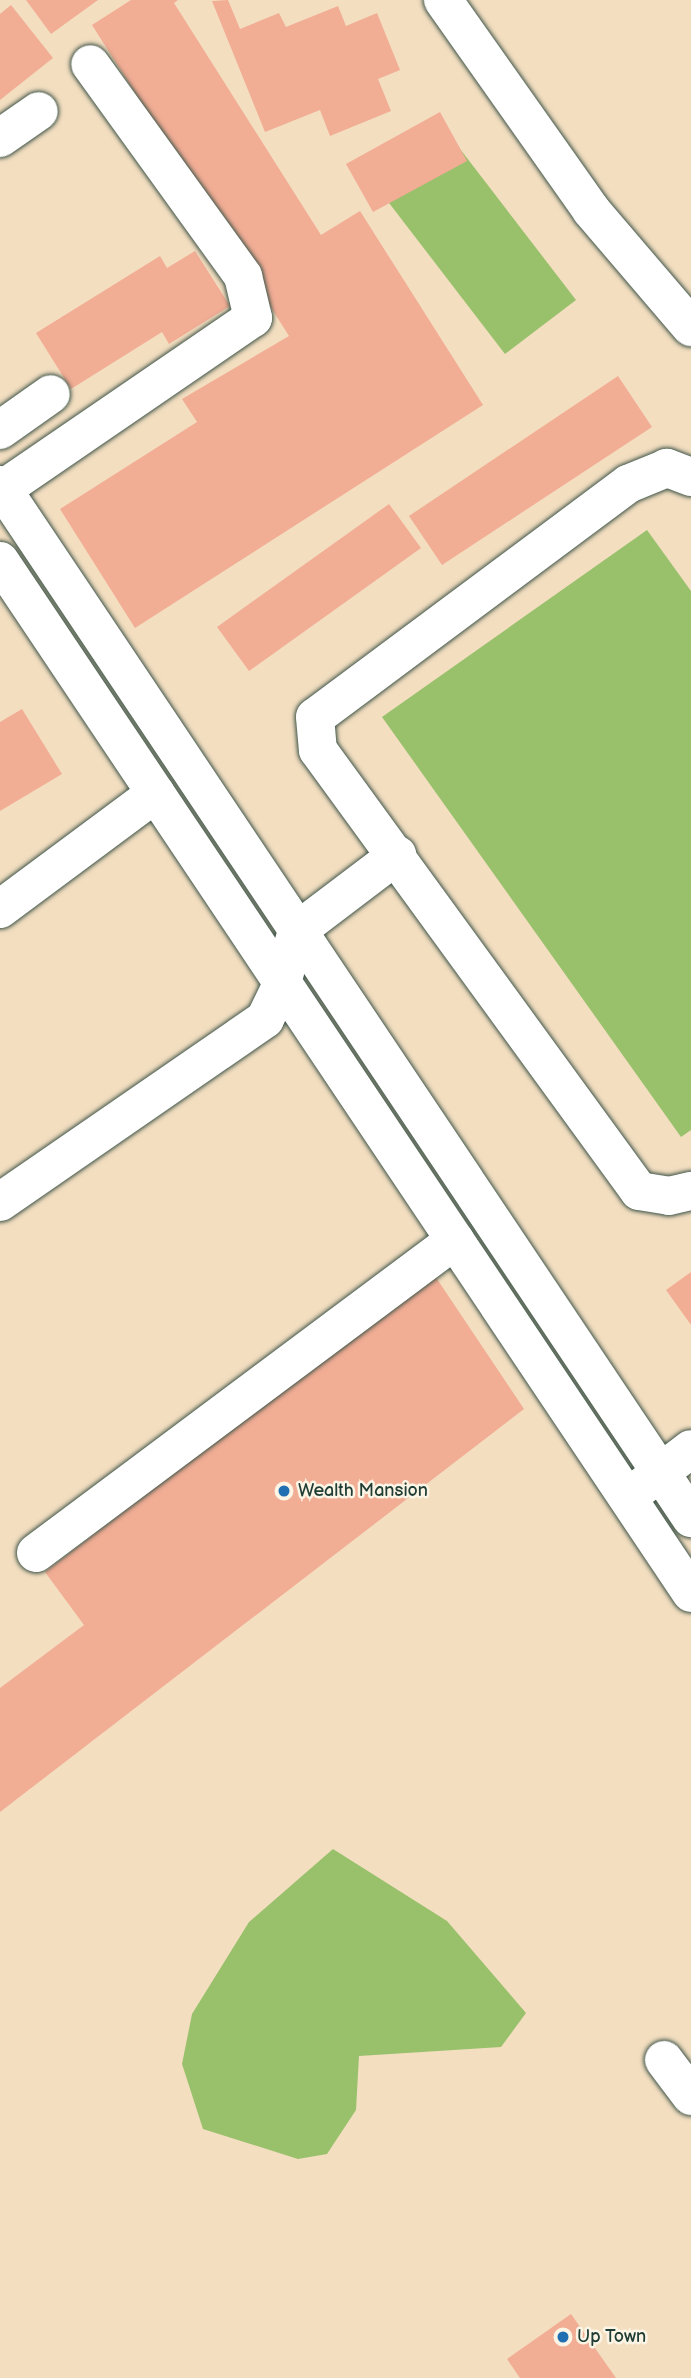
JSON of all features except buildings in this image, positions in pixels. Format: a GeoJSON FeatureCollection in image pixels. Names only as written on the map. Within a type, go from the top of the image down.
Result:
{"type":"FeatureCollection","features":[{"type":"Feature","properties":{"kind":"street"},"geometry":{"type":"LineString","coordinates":[[443,0],[591,211],[691,327]]}},
{"type":"Feature","properties":{"kind":"street"},"geometry":{"type":"LineString","coordinates":[[90,64],[243,276],[253,318],[1,487],[691,1517]]}},
{"type":"Feature","properties":{"kind":"street"},"geometry":{"type":"LineString","coordinates":[[0,138],[39,111]]}},
{"type":"Feature","properties":{"kind":"street"},"geometry":{"type":"LineString","coordinates":[[0,430],[51,394]]}},
{"type":"Feature","properties":{"kind":"street"},"geometry":{"type":"LineString","coordinates":[[691,477],[667,468],[628,484],[315,717],[318,750],[639,1191],[669,1196],[691,1191]]}},
{"type":"Feature","properties":{"kind":"street"},"geometry":{"type":"LineString","coordinates":[[0,561],[156,793],[281,986],[691,1593]]}},
{"type":"Feature","properties":{"kind":"street"},"geometry":{"type":"LineString","coordinates":[[0,909],[156,793]]}},
{"type":"Feature","properties":{"kind":"street"},"geometry":{"type":"LineString","coordinates":[[0,1202],[265,1019],[281,986],[297,931],[397,855]]}},
{"type":"Feature","properties":{"kind":"street"},"geometry":{"type":"LineString","coordinates":[[36,1553],[455,1240]]}},
{"type":"Feature","properties":{"kind":"street"},"geometry":{"type":"LineString","coordinates":[[627,1498],[691,1449]]}},
{"type":"Feature","properties":{"kind":"street"},"geometry":{"type":"LineString","coordinates":[[664,2060],[691,2096]]}},
{"type":"Feature","properties":{"kind":"green space"},"geometry":{"type":"Polygon","coordinates":[[[457,145],[576,300],[505,354],[386,199],[457,145]]]}},
{"type":"Feature","properties":{"kind":"green space"},"geometry":{"type":"Polygon","coordinates":[[[647,530],[691,591],[691,1130],[681,1137],[382,717],[647,530]]]}},
{"type":"Feature","properties":{"kind":"green space"},"geometry":{"type":"Polygon","coordinates":[[[333,1849],[447,1921],[526,2013],[501,2047],[359,2056],[356,2110],[327,2154],[298,2159],[203,2129],[182,2064],[192,2014],[249,1922],[333,1849]]]}},
{"type":"Feature","properties":{"kind":"place","name":"Wealth Mansion"},"geometry":{"type":"Point","coordinates":[284,1491]}},
{"type":"Feature","properties":{"kind":"place","name":"Up Town"},"geometry":{"type":"Point","coordinates":[563,2337]}}]}
